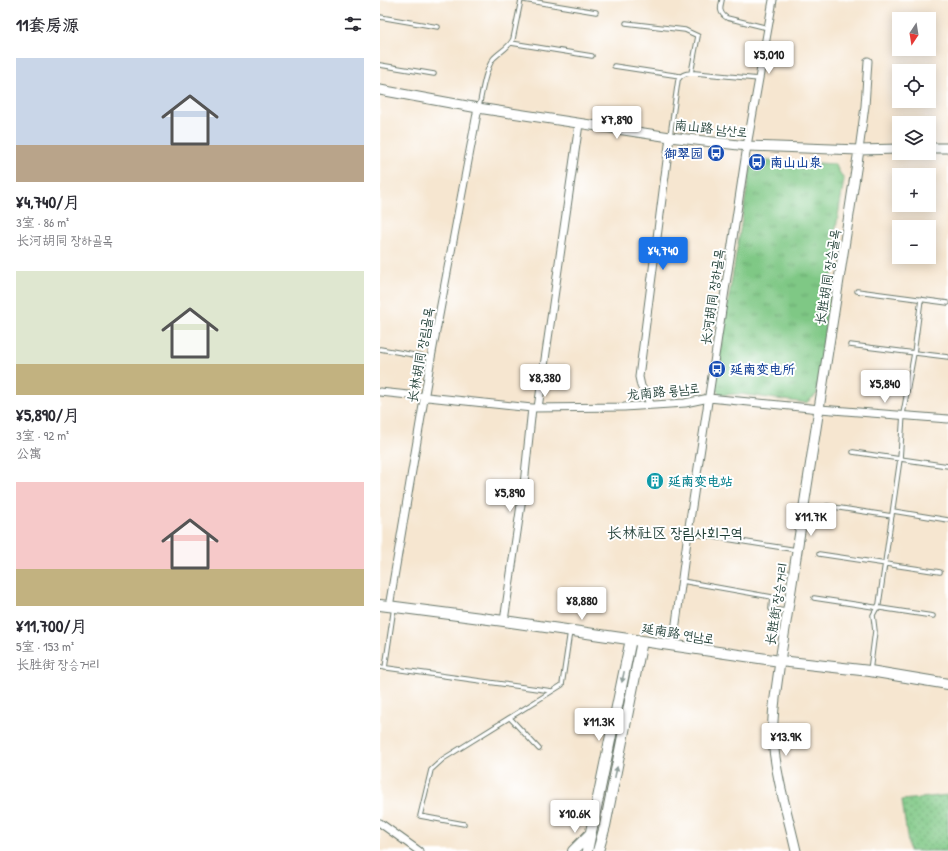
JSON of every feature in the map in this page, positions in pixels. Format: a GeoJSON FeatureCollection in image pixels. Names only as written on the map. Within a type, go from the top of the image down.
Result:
{"type":"FeatureCollection","features":[{"type":"Feature","properties":{"kind":"main road","name":"延南路 연남로"},"geometry":{"type":"LineString","coordinates":[[388,606],[570,630],[780,662],[870,671],[948,684]]}},
{"type":"Feature","properties":{"kind":"main road"},"geometry":{"type":"LineString","coordinates":[[587,851],[631,639]]}},
{"type":"Feature","properties":{"kind":"main road"},"geometry":{"type":"LineString","coordinates":[[598,851],[605,826],[642,641]]}},
{"type":"Feature","properties":{"kind":"main road"},"geometry":{"type":"LineString","coordinates":[[573,851],[591,832]]}},
{"type":"Feature","properties":{"kind":"street","name":"长河胡同 장하골목"},"geometry":{"type":"LineString","coordinates":[[673,646],[688,533],[747,146],[774,0]]}},
{"type":"Feature","properties":{"kind":"street"},"geometry":{"type":"LineString","coordinates":[[859,150],[868,61]]}},
{"type":"Feature","properties":{"kind":"street","name":"南山路 남산로"},"geometry":{"type":"LineString","coordinates":[[380,90],[478,108],[579,124],[747,146],[859,150],[892,149]]}},
{"type":"Feature","properties":{"kind":"street","name":"长林胡同 장림골목"},"geometry":{"type":"LineString","coordinates":[[388,606],[431,358],[478,108]]}},
{"type":"Feature","properties":{"kind":"street"},"geometry":{"type":"LineString","coordinates":[[504,621],[579,124]]}},
{"type":"Feature","properties":{"kind":"street"},"geometry":{"type":"LineString","coordinates":[[651,405],[641,386],[639,377],[670,137]]}},
{"type":"Feature","properties":{"kind":"street"},"geometry":{"type":"LineString","coordinates":[[936,148],[948,148]]}},
{"type":"Feature","properties":{"kind":"street","name":"长胜胡同 장승골목"},"geometry":{"type":"LineString","coordinates":[[820,409],[859,150]]}},
{"type":"Feature","properties":{"kind":"street","name":"龙南路 룡남로"},"geometry":{"type":"LineString","coordinates":[[380,392],[535,408],[624,407],[685,403],[709,398],[820,409],[903,414],[948,419]]}},
{"type":"Feature","properties":{"kind":"street","name":"长胜街 장승거리"},"geometry":{"type":"LineString","coordinates":[[796,851],[778,773],[773,740],[773,717],[780,662],[820,409]]}},
{"type":"Feature","properties":{"kind":"street"},"geometry":{"type":"LineString","coordinates":[[380,823],[419,851]]}},
{"type":"Feature","properties":{"kind":"lane"},"geometry":{"type":"LineString","coordinates":[[478,108],[489,65],[494,58],[513,40],[522,0],[596,12]]}},
{"type":"Feature","properties":{"kind":"lane"},"geometry":{"type":"LineString","coordinates":[[722,0],[720,11],[722,15],[727,18],[768,28]]}},
{"type":"Feature","properties":{"kind":"lane"},"geometry":{"type":"LineString","coordinates":[[380,17],[438,27]]}},
{"type":"Feature","properties":{"kind":"lane"},"geometry":{"type":"LineString","coordinates":[[626,23],[685,30],[698,36],[690,73]]}},
{"type":"Feature","properties":{"kind":"lane"},"geometry":{"type":"LineString","coordinates":[[511,43],[592,56]]}},
{"type":"Feature","properties":{"kind":"lane"},"geometry":{"type":"LineString","coordinates":[[380,64],[434,74]]}},
{"type":"Feature","properties":{"kind":"lane"},"geometry":{"type":"LineString","coordinates":[[614,66],[680,76],[690,73],[759,79]]}},
{"type":"Feature","properties":{"kind":"lane"},"geometry":{"type":"LineString","coordinates":[[670,137],[678,80],[680,76]]}},
{"type":"Feature","properties":{"kind":"lane"},"geometry":{"type":"LineString","coordinates":[[857,291],[948,303]]}},
{"type":"Feature","properties":{"kind":"lane"},"geometry":{"type":"LineString","coordinates":[[870,671],[876,631],[873,615],[878,608],[885,564],[900,459],[903,414],[914,353],[921,299]]}},
{"type":"Feature","properties":{"kind":"lane"},"geometry":{"type":"LineString","coordinates":[[850,345],[948,356]]}},
{"type":"Feature","properties":{"kind":"lane"},"geometry":{"type":"LineString","coordinates":[[380,349],[431,358]]}},
{"type":"Feature","properties":{"kind":"lane"},"geometry":{"type":"LineString","coordinates":[[853,452],[948,466]]}},
{"type":"Feature","properties":{"kind":"lane"},"geometry":{"type":"LineString","coordinates":[[827,506],[892,516]]}},
{"type":"Feature","properties":{"kind":"lane"},"geometry":{"type":"LineString","coordinates":[[893,511],[948,520]]}},
{"type":"Feature","properties":{"kind":"lane"},"geometry":{"type":"LineString","coordinates":[[688,533],[798,550]]}},
{"type":"Feature","properties":{"kind":"lane"},"geometry":{"type":"LineString","coordinates":[[819,554],[940,572]]}},
{"type":"Feature","properties":{"kind":"lane"},"geometry":{"type":"LineString","coordinates":[[682,581],[772,597],[770,609],[788,612]]}},
{"type":"Feature","properties":{"kind":"lane"},"geometry":{"type":"LineString","coordinates":[[814,598],[933,616]]}},
{"type":"Feature","properties":{"kind":"lane"},"geometry":{"type":"LineString","coordinates":[[385,668],[388,606]]}},
{"type":"Feature","properties":{"kind":"lane"},"geometry":{"type":"LineString","coordinates":[[464,824],[420,816],[431,770],[443,759],[562,685],[570,630]]}},
{"type":"Feature","properties":{"kind":"lane"},"geometry":{"type":"LineString","coordinates":[[380,667],[552,691]]}},
{"type":"Feature","properties":{"kind":"lane"},"geometry":{"type":"LineString","coordinates":[[510,718],[539,749]]}},
{"type":"Feature","properties":{"kind":"green space"},"geometry":{"type":"Polygon","coordinates":[[[752,159],[835,164],[844,180],[834,240],[837,243],[817,394],[806,403],[740,394],[720,395],[714,386],[752,159]]]}},
{"type":"Feature","properties":{"kind":"green space"},"geometry":{"type":"Polygon","coordinates":[[[948,795],[948,851],[909,851],[902,800],[948,795]]]}},
{"type":"Feature","properties":{"kind":"place","name":"御翠园"},"geometry":{"type":"Point","coordinates":[716,153]}},
{"type":"Feature","properties":{"kind":"place","name":"南山山泉"},"geometry":{"type":"Point","coordinates":[757,162]}},
{"type":"Feature","properties":{"kind":"place","name":"延南变电所"},"geometry":{"type":"Point","coordinates":[717,369]}},
{"type":"Feature","properties":{"kind":"place","name":"延南变电站"},"geometry":{"type":"Point","coordinates":[655,481]}},
{"type":"Feature","properties":{"kind":"district","name":"长林社区 장림사회구역"},"geometry":{"type":"Point","coordinates":[675,533]}}]}
